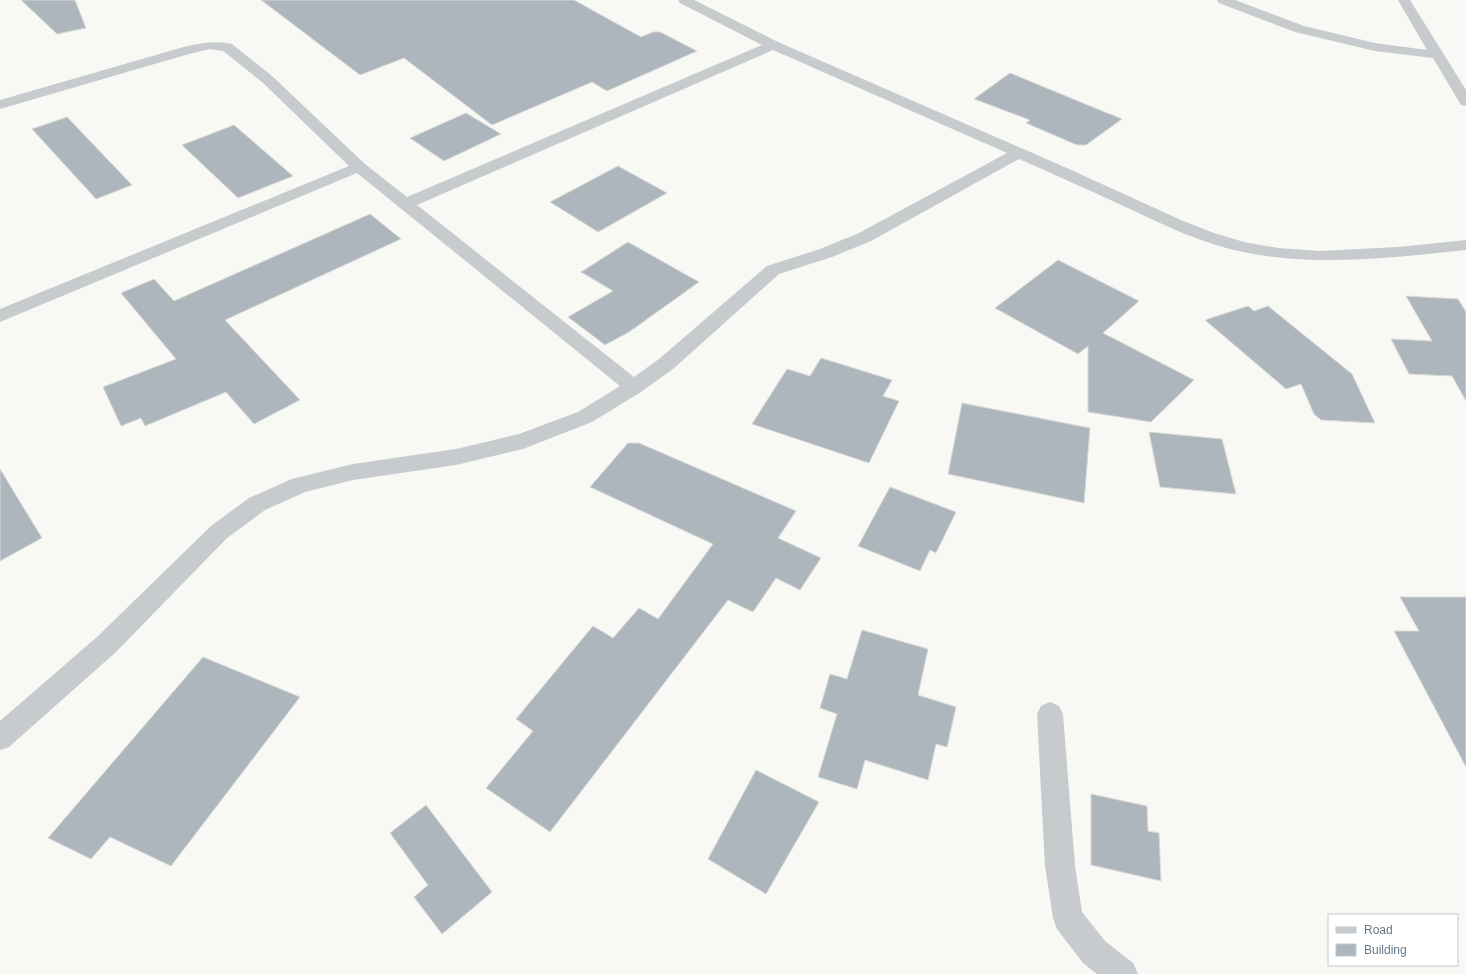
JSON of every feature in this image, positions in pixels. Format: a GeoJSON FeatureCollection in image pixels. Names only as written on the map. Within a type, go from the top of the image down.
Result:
{"type":"FeatureCollection","features":[{"type":"Feature","properties":{"kind":"street"},"geometry":{"type":"LineString","coordinates":[[684,0],[772,45],[1175,224],[1208,237],[1278,253],[1319,256],[1398,252],[1466,244]]}},
{"type":"Feature","properties":{"kind":"street"},"geometry":{"type":"LineString","coordinates":[[1223,0],[1300,29],[1375,47],[1438,55]]}},
{"type":"Feature","properties":{"kind":"street"},"geometry":{"type":"LineString","coordinates":[[1404,0],[1466,102]]}},
{"type":"Feature","properties":{"kind":"street"},"geometry":{"type":"LineString","coordinates":[[0,105],[185,51],[210,45],[227,47],[267,79],[359,167],[634,387]]}},
{"type":"Feature","properties":{"kind":"street"},"geometry":{"type":"LineString","coordinates":[[406,204],[772,45]]}},
{"type":"Feature","properties":{"kind":"street"},"geometry":{"type":"LineString","coordinates":[[0,738],[108,644],[219,532],[257,504],[300,485],[353,472],[456,457],[523,441],[585,417],[634,387],[666,364],[773,270],[794,262],[826,253],[865,237],[1018,153]]}},
{"type":"Feature","properties":{"kind":"street"},"geometry":{"type":"LineString","coordinates":[[0,316],[359,167]]}},
{"type":"Feature","properties":{"kind":"street"},"geometry":{"type":"LineString","coordinates":[[1050,714],[1060,866],[1068,918],[1094,952],[1122,974]]}},
{"type":"Feature","properties":{"kind":"building"},"geometry":{"type":"Polygon","coordinates":[[[21,0],[75,0],[86,28],[57,34],[21,0]]]}},
{"type":"Feature","properties":{"kind":"building"},"geometry":{"type":"Polygon","coordinates":[[[261,0],[574,0],[641,37],[653,32],[660,32],[697,51],[607,91],[592,82],[492,125],[404,58],[360,75],[261,0]]]}},
{"type":"Feature","properties":{"kind":"building"},"geometry":{"type":"Polygon","coordinates":[[[1010,73],[1122,119],[1086,145],[1077,145],[1026,123],[1030,120],[974,99],[1010,73]]]}},
{"type":"Feature","properties":{"kind":"building"},"geometry":{"type":"Polygon","coordinates":[[[466,113],[501,134],[444,161],[410,138],[466,113]]]}},
{"type":"Feature","properties":{"kind":"building"},"geometry":{"type":"Polygon","coordinates":[[[67,117],[132,185],[96,199],[32,129],[67,117]]]}},
{"type":"Feature","properties":{"kind":"building"},"geometry":{"type":"Polygon","coordinates":[[[234,125],[293,176],[238,198],[182,145],[234,125]]]}},
{"type":"Feature","properties":{"kind":"building"},"geometry":{"type":"Polygon","coordinates":[[[618,166],[667,193],[598,232],[550,202],[618,166]]]}},
{"type":"Feature","properties":{"kind":"building"},"geometry":{"type":"Polygon","coordinates":[[[370,214],[401,239],[225,320],[300,400],[254,424],[226,392],[145,426],[141,418],[121,426],[103,387],[176,359],[121,293],[154,279],[174,301],[370,214]]]}},
{"type":"Feature","properties":{"kind":"building"},"geometry":{"type":"Polygon","coordinates":[[[628,242],[699,282],[629,332],[605,345],[568,317],[613,291],[581,272],[628,242]]]}},
{"type":"Feature","properties":{"kind":"building"},"geometry":{"type":"Polygon","coordinates":[[[1058,260],[1139,301],[1103,333],[1194,380],[1151,422],[1088,412],[1088,346],[1078,354],[995,308],[1058,260]]]}},
{"type":"Feature","properties":{"kind":"building"},"geometry":{"type":"Polygon","coordinates":[[[1406,296],[1458,299],[1466,312],[1466,401],[1452,376],[1409,374],[1391,339],[1432,341],[1406,296]]]}},
{"type":"Feature","properties":{"kind":"building"},"geometry":{"type":"Polygon","coordinates":[[[1248,306],[1254,311],[1268,306],[1352,374],[1375,423],[1321,420],[1314,414],[1301,384],[1286,389],[1205,320],[1248,306]]]}},
{"type":"Feature","properties":{"kind":"building"},"geometry":{"type":"Polygon","coordinates":[[[821,358],[892,380],[883,396],[899,401],[869,463],[752,424],[787,369],[810,376],[821,358]]]}},
{"type":"Feature","properties":{"kind":"building"},"geometry":{"type":"Polygon","coordinates":[[[962,403],[1090,428],[1084,503],[948,474],[962,403]]]}},
{"type":"Feature","properties":{"kind":"building"},"geometry":{"type":"Polygon","coordinates":[[[1149,432],[1222,439],[1236,494],[1160,487],[1149,432]]]}},
{"type":"Feature","properties":{"kind":"building"},"geometry":{"type":"Polygon","coordinates":[[[628,443],[639,443],[796,511],[778,538],[821,558],[800,590],[776,578],[753,612],[728,600],[550,832],[486,788],[533,731],[516,719],[593,626],[613,638],[639,608],[658,619],[713,544],[590,487],[628,443]]]}},
{"type":"Feature","properties":{"kind":"building"},"geometry":{"type":"Polygon","coordinates":[[[0,469],[42,538],[0,561],[0,469]]]}},
{"type":"Feature","properties":{"kind":"building"},"geometry":{"type":"Polygon","coordinates":[[[890,487],[956,512],[936,553],[930,550],[920,571],[858,546],[890,487]]]}},
{"type":"Feature","properties":{"kind":"building"},"geometry":{"type":"Polygon","coordinates":[[[1400,597],[1466,597],[1466,767],[1394,631],[1419,631],[1400,597]]]}},
{"type":"Feature","properties":{"kind":"building"},"geometry":{"type":"Polygon","coordinates":[[[862,630],[928,649],[918,695],[956,707],[947,747],[936,744],[928,780],[865,760],[857,789],[818,777],[837,714],[820,708],[830,674],[847,679],[862,630]]]}},
{"type":"Feature","properties":{"kind":"building"},"geometry":{"type":"Polygon","coordinates":[[[203,657],[300,697],[171,866],[110,837],[91,859],[48,838],[203,657]]]}},
{"type":"Feature","properties":{"kind":"building"},"geometry":{"type":"Polygon","coordinates":[[[756,770],[819,802],[766,894],[708,859],[756,770]]]}},
{"type":"Feature","properties":{"kind":"building"},"geometry":{"type":"Polygon","coordinates":[[[1091,794],[1147,806],[1148,831],[1159,833],[1161,881],[1091,865],[1091,794]]]}},
{"type":"Feature","properties":{"kind":"building"},"geometry":{"type":"Polygon","coordinates":[[[426,805],[492,892],[442,934],[414,897],[428,885],[390,833],[426,805]]]}}]}
